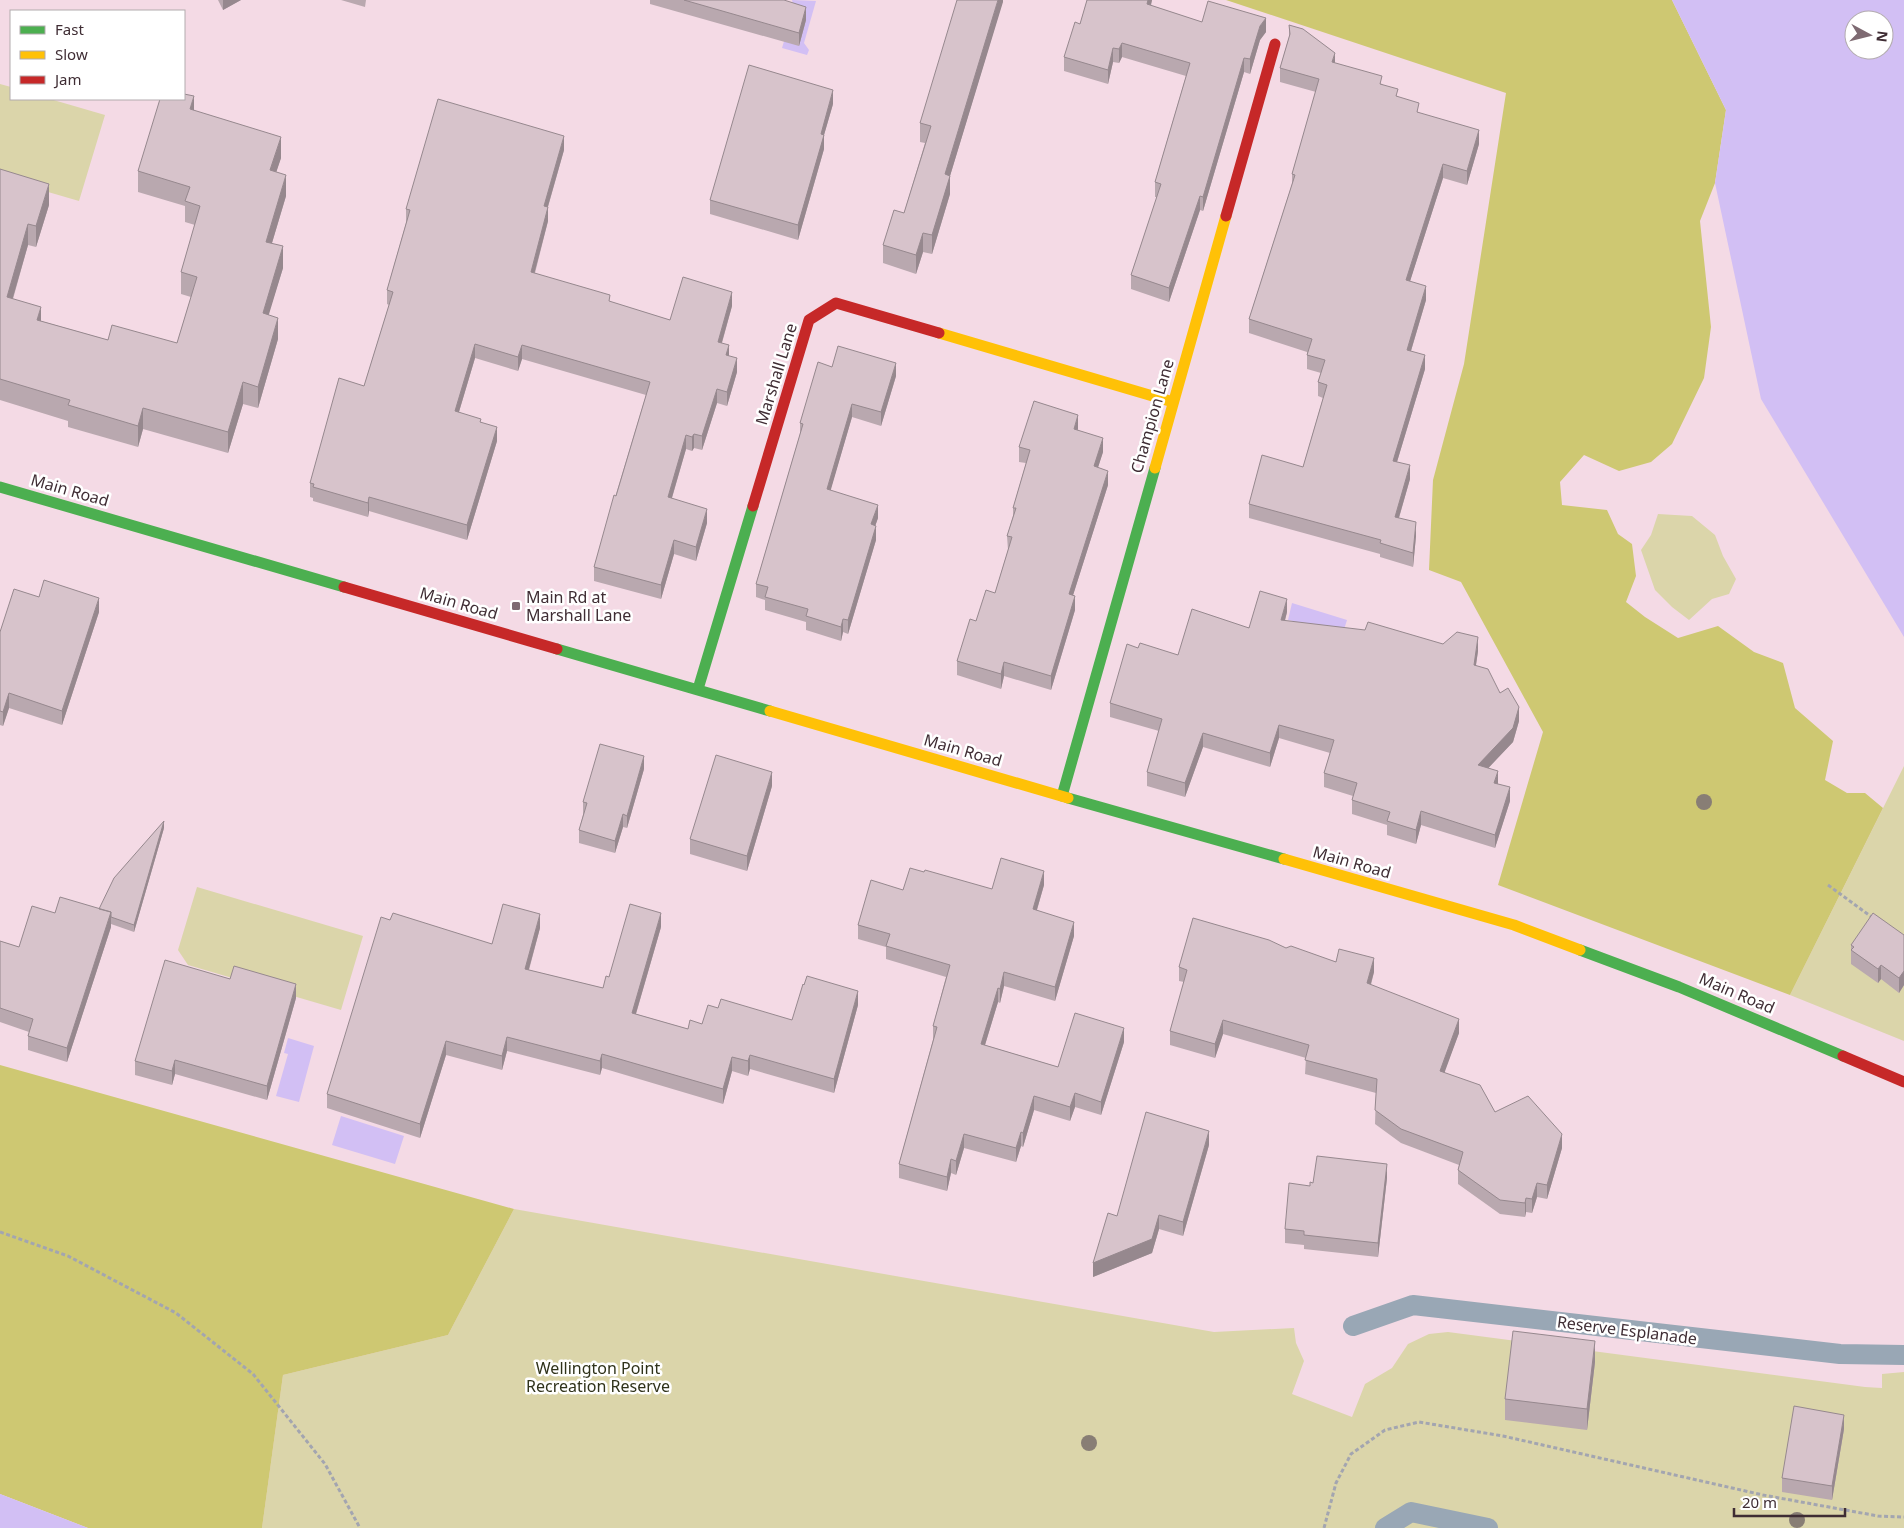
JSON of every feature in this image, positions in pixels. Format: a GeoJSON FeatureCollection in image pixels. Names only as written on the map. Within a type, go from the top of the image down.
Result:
{"type":"FeatureCollection","features":[{"type":"Feature","properties":{"kind":"main road","name":"Champion Lane"},"geometry":{"type":"LineString","coordinates":[[1062,796],[1275,44]]}},
{"type":"Feature","properties":{"kind":"main road","name":"Marshall Lane"},"geometry":{"type":"LineString","coordinates":[[698,689],[809,320],[836,303],[1173,402]]}},
{"type":"Feature","properties":{"kind":"main road","name":"Main Road"},"geometry":{"type":"LineString","coordinates":[[0,487],[1062,796],[1514,925],[1679,987],[1904,1082]]}},
{"type":"Feature","properties":{"kind":"lane","name":"Reserve Esplanade"},"geometry":{"type":"LineString","coordinates":[[1353,1326],[1413,1305],[1840,1354],[1904,1355]]}},
{"type":"Feature","properties":{"kind":"lane"},"geometry":{"type":"LineString","coordinates":[[1385,1528],[1411,1512],[1488,1528]]}},
{"type":"Feature","properties":{"kind":"path"},"geometry":{"type":"LineString","coordinates":[[1828,885],[1874,918]]}},
{"type":"Feature","properties":{"kind":"path"},"geometry":{"type":"LineString","coordinates":[[0,1232],[68,1256],[176,1313],[253,1374],[325,1464],[360,1528]]}},
{"type":"Feature","properties":{"kind":"path"},"geometry":{"type":"LineString","coordinates":[[1324,1528],[1336,1483],[1351,1454],[1385,1430],[1419,1422],[1503,1436],[1772,1496],[1878,1516],[1904,1517]]}},
{"type":"Feature","properties":{"kind":"green space"},"geometry":{"type":"Polygon","coordinates":[[[0,84],[10,87],[10,100],[53,100],[105,115],[79,201],[0,178],[0,84]]]}},
{"type":"Feature","properties":{"kind":"green space"},"geometry":{"type":"Polygon","coordinates":[[[1658,514],[1692,516],[1715,535],[1723,556],[1736,579],[1729,594],[1712,599],[1689,620],[1655,590],[1641,550],[1651,535],[1658,514]]]}},
{"type":"Feature","properties":{"kind":"green space"},"geometry":{"type":"Polygon","coordinates":[[[1904,766],[1904,1041],[1790,995],[1904,766]]]}},
{"type":"Feature","properties":{"kind":"green space"},"geometry":{"type":"Polygon","coordinates":[[[197,887],[363,936],[341,1010],[188,965],[178,950],[197,887]]]}},
{"type":"Feature","properties":{"kind":"green space","name":"Wellington Point Recreation Reserve"},"geometry":{"type":"Polygon","coordinates":[[[514,1209],[1214,1332],[1294,1328],[1296,1343],[1304,1361],[1292,1394],[1352,1417],[1365,1384],[1392,1368],[1408,1344],[1429,1334],[1448,1332],[1865,1387],[1882,1388],[1882,1374],[1904,1372],[1904,1528],[262,1528],[283,1375],[448,1335],[514,1209]]]}},
{"type":"Feature","properties":{"kind":"shaded area"},"geometry":{"type":"Polygon","coordinates":[[[792,0],[816,1],[804,43],[809,50],[807,55],[782,48],[794,8],[792,0]]]}},
{"type":"Feature","properties":{"kind":"shaded area"},"geometry":{"type":"Polygon","coordinates":[[[1226,0],[1672,0],[1726,110],[1715,183],[1700,221],[1711,327],[1704,378],[1672,444],[1651,462],[1619,471],[1584,455],[1560,482],[1562,505],[1607,510],[1618,534],[1632,544],[1636,576],[1626,602],[1645,617],[1678,638],[1718,626],[1754,652],[1783,663],[1795,708],[1833,741],[1825,780],[1847,793],[1865,793],[1883,808],[1790,995],[1498,885],[1543,732],[1461,582],[1429,570],[1433,480],[1464,364],[1506,93],[1226,0]]]}},
{"type":"Feature","properties":{"kind":"shaded area"},"geometry":{"type":"Polygon","coordinates":[[[1672,0],[1904,0],[1904,637],[1761,399],[1715,183],[1726,110],[1672,0]]]}},
{"type":"Feature","properties":{"kind":"shaded area"},"geometry":{"type":"Polygon","coordinates":[[[1292,603],[1347,620],[1341,639],[1292,624],[1293,621],[1288,620],[1292,603]]]}},
{"type":"Feature","properties":{"kind":"shaded area"},"geometry":{"type":"Polygon","coordinates":[[[288,1038],[314,1046],[299,1102],[276,1096],[288,1054],[284,1053],[288,1038]]]}},
{"type":"Feature","properties":{"kind":"shaded area"},"geometry":{"type":"Polygon","coordinates":[[[0,1065],[514,1209],[448,1335],[283,1375],[262,1528],[88,1528],[0,1494],[0,1065]]]}},
{"type":"Feature","properties":{"kind":"shaded area"},"geometry":{"type":"Polygon","coordinates":[[[341,1116],[404,1136],[395,1164],[332,1145],[341,1116]]]}},
{"type":"Feature","properties":{"kind":"shaded area"},"geometry":{"type":"Polygon","coordinates":[[[0,1494],[88,1528],[0,1528],[0,1494]]]}},
{"type":"Feature","properties":{"kind":"building"},"geometry":{"type":"Polygon","coordinates":[[[684,0],[784,0],[806,7],[799,33],[684,0]]]}},
{"type":"Feature","properties":{"kind":"building"},"geometry":{"type":"Polygon","coordinates":[[[957,0],[998,0],[945,174],[950,176],[932,235],[923,233],[916,255],[883,245],[894,210],[904,213],[931,126],[920,123],[957,0]]]}},
{"type":"Feature","properties":{"kind":"building"},"geometry":{"type":"Polygon","coordinates":[[[1087,0],[1148,0],[1147,4],[1202,22],[1208,1],[1266,18],[1260,26],[1250,59],[1244,58],[1203,197],[1200,196],[1169,288],[1131,275],[1161,184],[1155,182],[1190,63],[1122,43],[1119,49],[1113,48],[1108,70],[1064,57],[1075,22],[1080,24],[1087,0]]]}},
{"type":"Feature","properties":{"kind":"building"},"geometry":{"type":"Polygon","coordinates":[[[1289,25],[1303,29],[1335,53],[1332,62],[1382,76],[1380,84],[1398,89],[1396,96],[1419,103],[1417,112],[1479,130],[1467,171],[1443,164],[1406,280],[1426,286],[1407,350],[1425,355],[1393,461],[1410,465],[1395,517],[1416,522],[1413,553],[1380,543],[1381,540],[1249,504],[1262,455],[1303,467],[1327,385],[1318,382],[1325,360],[1307,355],[1312,339],[1249,319],[1295,175],[1292,174],[1319,79],[1280,68],[1290,34],[1289,25]]]}},
{"type":"Feature","properties":{"kind":"building"},"geometry":{"type":"Polygon","coordinates":[[[749,65],[833,90],[821,134],[824,135],[798,225],[710,200],[749,65]]]}},
{"type":"Feature","properties":{"kind":"building"},"geometry":{"type":"Polygon","coordinates":[[[185,94],[194,96],[190,109],[281,137],[270,170],[286,175],[266,242],[283,246],[263,313],[278,318],[258,387],[243,382],[228,432],[143,408],[138,426],[68,405],[70,400],[0,379],[0,169],[49,184],[36,226],[28,224],[7,297],[41,307],[37,320],[108,340],[112,325],[177,343],[197,277],[181,272],[200,206],[185,201],[190,187],[138,171],[160,100],[185,100],[185,94]]]}},
{"type":"Feature","properties":{"kind":"building"},"geometry":{"type":"Polygon","coordinates":[[[438,99],[564,136],[544,206],[548,207],[531,272],[610,295],[609,301],[670,320],[683,277],[732,292],[718,342],[729,345],[726,355],[737,358],[727,392],[717,389],[702,436],[694,434],[692,437],[686,435],[668,497],[707,509],[696,547],[674,540],[661,585],[594,567],[614,495],[616,496],[650,382],[522,345],[518,357],[475,344],[455,411],[481,419],[480,422],[497,427],[467,525],[369,497],[368,503],[313,487],[314,484],[310,483],[339,378],[364,386],[393,292],[387,290],[410,210],[406,209],[438,99]]]}},
{"type":"Feature","properties":{"kind":"building"},"geometry":{"type":"Polygon","coordinates":[[[838,346],[896,363],[881,412],[852,404],[827,489],[878,505],[871,524],[876,526],[848,620],[843,619],[841,627],[806,616],[808,609],[765,597],[768,587],[756,584],[803,424],[800,423],[818,362],[832,367],[838,346]]]}},
{"type":"Feature","properties":{"kind":"building"},"geometry":{"type":"Polygon","coordinates":[[[1034,401],[1078,415],[1074,429],[1103,438],[1094,466],[1108,471],[1069,594],[1075,596],[1051,676],[1004,662],[1001,674],[957,661],[970,619],[976,621],[986,590],[995,593],[1012,537],[1007,536],[1030,450],[1019,447],[1034,401]]]}},
{"type":"Feature","properties":{"kind":"building"},"geometry":{"type":"Polygon","coordinates":[[[44,580],[99,598],[62,711],[9,693],[3,712],[0,711],[0,632],[14,589],[39,597],[44,580]]]}},
{"type":"Feature","properties":{"kind":"building"},"geometry":{"type":"Polygon","coordinates":[[[1260,591],[1287,599],[1281,620],[1365,630],[1368,622],[1443,644],[1457,632],[1478,637],[1474,665],[1488,669],[1500,693],[1508,688],[1519,707],[1513,728],[1478,765],[1498,771],[1494,783],[1510,787],[1495,835],[1421,811],[1416,830],[1387,821],[1390,812],[1352,800],[1357,783],[1324,773],[1334,740],[1279,725],[1270,753],[1203,733],[1185,783],[1147,772],[1162,719],[1110,703],[1127,644],[1138,648],[1140,643],[1178,655],[1192,609],[1249,628],[1260,591]]]}},
{"type":"Feature","properties":{"kind":"building"},"geometry":{"type":"Polygon","coordinates":[[[600,744],[644,756],[627,816],[623,814],[615,841],[579,830],[587,803],[583,802],[600,744]]]}},
{"type":"Feature","properties":{"kind":"building"},"geometry":{"type":"Polygon","coordinates":[[[716,755],[772,772],[747,856],[690,839],[716,755]]]}},
{"type":"Feature","properties":{"kind":"building"},"geometry":{"type":"Polygon","coordinates":[[[164,821],[134,925],[111,917],[111,912],[99,909],[114,878],[164,821]]]}},
{"type":"Feature","properties":{"kind":"building"},"geometry":{"type":"Polygon","coordinates":[[[1001,858],[1044,871],[1033,909],[1074,922],[1055,987],[1004,972],[981,1044],[1058,1067],[1075,1013],[1124,1028],[1101,1102],[1075,1093],[1070,1107],[1034,1096],[1023,1133],[1021,1132],[1016,1148],[964,1134],[956,1161],[951,1159],[947,1177],[899,1164],[937,1027],[933,1026],[950,965],[886,946],[890,934],[858,925],[871,880],[903,890],[910,868],[924,872],[925,870],[992,889],[1001,858]]]}},
{"type":"Feature","properties":{"kind":"building"},"geometry":{"type":"Polygon","coordinates":[[[60,897],[111,912],[67,1048],[28,1036],[33,1019],[0,1008],[0,941],[19,947],[32,906],[55,913],[60,897]]]}},
{"type":"Feature","properties":{"kind":"building"},"geometry":{"type":"Polygon","coordinates":[[[503,904],[540,914],[525,969],[603,988],[606,976],[609,977],[630,904],[661,913],[632,1013],[688,1029],[690,1020],[702,1024],[708,1005],[718,1008],[721,999],[792,1020],[807,976],[858,991],[834,1079],[750,1055],[748,1061],[732,1057],[723,1089],[602,1054],[600,1061],[507,1037],[502,1056],[446,1041],[420,1124],[327,1094],[381,917],[390,920],[393,913],[492,944],[503,904]]]}},
{"type":"Feature","properties":{"kind":"building"},"geometry":{"type":"Polygon","coordinates":[[[1873,913],[1904,935],[1904,971],[1899,978],[1881,965],[1878,969],[1851,950],[1854,947],[1851,945],[1873,913]]]}},
{"type":"Feature","properties":{"kind":"building"},"geometry":{"type":"Polygon","coordinates":[[[1193,918],[1269,940],[1286,948],[1291,946],[1336,962],[1339,949],[1374,958],[1367,983],[1459,1019],[1440,1071],[1480,1085],[1495,1112],[1528,1096],[1562,1134],[1547,1185],[1537,1183],[1532,1199],[1526,1198],[1525,1203],[1500,1200],[1458,1170],[1463,1152],[1401,1129],[1375,1110],[1377,1079],[1305,1060],[1309,1045],[1223,1020],[1215,1044],[1170,1031],[1187,970],[1179,967],[1193,918]]]}},
{"type":"Feature","properties":{"kind":"building"},"geometry":{"type":"Polygon","coordinates":[[[165,960],[230,979],[234,966],[296,984],[267,1086],[175,1060],[172,1071],[135,1061],[165,960]]]}},
{"type":"Feature","properties":{"kind":"building"},"geometry":{"type":"Polygon","coordinates":[[[1146,1112],[1209,1131],[1183,1222],[1159,1215],[1152,1239],[1093,1263],[1108,1213],[1117,1216],[1146,1112]]]}},
{"type":"Feature","properties":{"kind":"building"},"geometry":{"type":"Polygon","coordinates":[[[1317,1156],[1387,1164],[1378,1243],[1304,1235],[1304,1231],[1285,1229],[1289,1183],[1310,1186],[1310,1182],[1313,1183],[1317,1156]]]}},
{"type":"Feature","properties":{"kind":"building"},"geometry":{"type":"Polygon","coordinates":[[[1513,1331],[1595,1341],[1587,1409],[1505,1399],[1513,1331]]]}},
{"type":"Feature","properties":{"kind":"building"},"geometry":{"type":"Polygon","coordinates":[[[1794,1406],[1844,1415],[1832,1486],[1782,1478],[1794,1406]]]}},
{"type":"Feature","properties":{"kind":"traffic: fast"},"geometry":{"type":"LineString","coordinates":[[1062,796],[1155,468]]}},
{"type":"Feature","properties":{"kind":"traffic: fast"},"geometry":{"type":"LineString","coordinates":[[0,487],[344,587]]}},
{"type":"Feature","properties":{"kind":"traffic: fast"},"geometry":{"type":"LineString","coordinates":[[698,689],[753,506]]}},
{"type":"Feature","properties":{"kind":"traffic: fast"},"geometry":{"type":"LineString","coordinates":[[557,649],[770,711]]}},
{"type":"Feature","properties":{"kind":"traffic: fast"},"geometry":{"type":"LineString","coordinates":[[1068,798],[1284,859]]}},
{"type":"Feature","properties":{"kind":"traffic: fast"},"geometry":{"type":"LineString","coordinates":[[1580,950],[1679,987],[1843,1056]]}},
{"type":"Feature","properties":{"kind":"traffic: slow"},"geometry":{"type":"LineString","coordinates":[[1155,468],[1226,216]]}},
{"type":"Feature","properties":{"kind":"traffic: slow"},"geometry":{"type":"LineString","coordinates":[[939,333],[1173,402]]}},
{"type":"Feature","properties":{"kind":"traffic: slow"},"geometry":{"type":"LineString","coordinates":[[770,711],[1068,798]]}},
{"type":"Feature","properties":{"kind":"traffic: slow"},"geometry":{"type":"LineString","coordinates":[[1284,859],[1514,925],[1580,950]]}},
{"type":"Feature","properties":{"kind":"traffic: jam"},"geometry":{"type":"LineString","coordinates":[[1226,216],[1275,44]]}},
{"type":"Feature","properties":{"kind":"traffic: jam"},"geometry":{"type":"LineString","coordinates":[[753,506],[809,320],[836,303],[939,333]]}},
{"type":"Feature","properties":{"kind":"traffic: jam"},"geometry":{"type":"LineString","coordinates":[[344,587],[557,649]]}},
{"type":"Feature","properties":{"kind":"traffic: jam"},"geometry":{"type":"LineString","coordinates":[[1843,1056],[1904,1082]]}},
{"type":"Feature","properties":{"kind":"place","name":"Main Rd at Marshall Lane"},"geometry":{"type":"Point","coordinates":[516,606]}}]}
